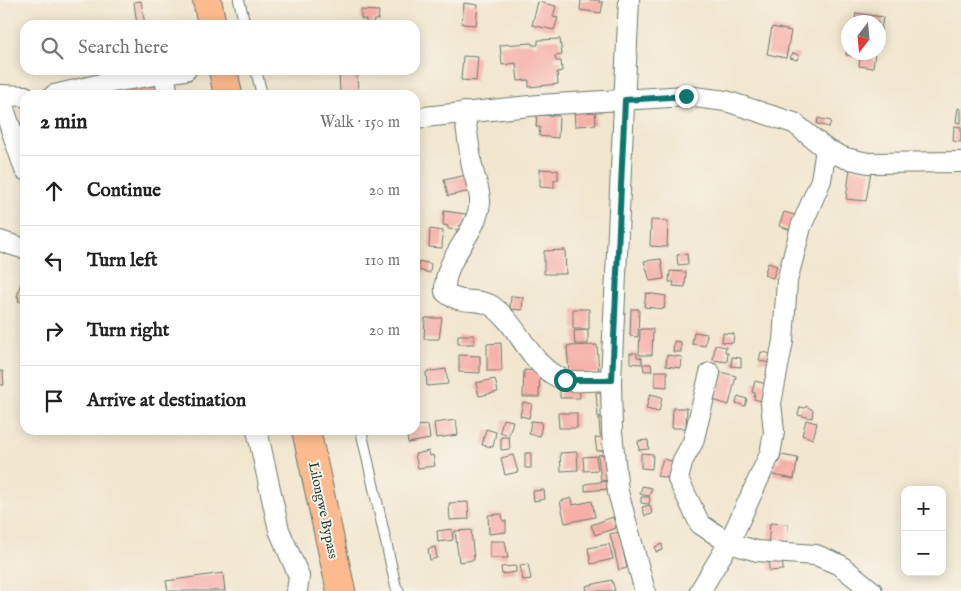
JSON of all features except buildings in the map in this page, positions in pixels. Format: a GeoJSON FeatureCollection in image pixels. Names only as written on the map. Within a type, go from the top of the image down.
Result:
{"type":"FeatureCollection","features":[{"type":"Feature","properties":{"kind":"main road"},"geometry":{"type":"LineString","coordinates":[[207,0],[211,20]]}},
{"type":"Feature","properties":{"kind":"main road"},"geometry":{"type":"LineString","coordinates":[[224,75],[227,90]]}},
{"type":"Feature","properties":{"kind":"main road","name":"Lilongwe Bypass"},"geometry":{"type":"LineString","coordinates":[[307,435],[341,591]]}},
{"type":"Feature","properties":{"kind":"street"},"geometry":{"type":"LineString","coordinates":[[629,0],[612,380],[612,432],[618,492],[645,591]]}},
{"type":"Feature","properties":{"kind":"street"},"geometry":{"type":"LineString","coordinates":[[75,90],[158,75]]}},
{"type":"Feature","properties":{"kind":"street"},"geometry":{"type":"LineString","coordinates":[[164,75],[167,90]]}},
{"type":"Feature","properties":{"kind":"street"},"geometry":{"type":"LineString","coordinates":[[20,96],[0,96],[20,155]]}},
{"type":"Feature","properties":{"kind":"street"},"geometry":{"type":"LineString","coordinates":[[420,117],[539,105],[686,96],[726,101],[794,123],[826,149],[845,158],[868,163],[961,162]]}},
{"type":"Feature","properties":{"kind":"street"},"geometry":{"type":"LineString","coordinates":[[464,112],[480,203],[470,232],[448,268],[444,280],[445,292],[453,299],[491,306],[520,336],[538,363],[565,380],[612,380]]}},
{"type":"Feature","properties":{"kind":"street"},"geometry":{"type":"LineString","coordinates":[[700,591],[730,543],[770,454],[774,432],[771,402],[776,365],[783,341],[788,281],[801,227],[821,180],[826,149]]}},
{"type":"Feature","properties":{"kind":"street"},"geometry":{"type":"LineString","coordinates":[[0,241],[20,247]]}},
{"type":"Feature","properties":{"kind":"street"},"geometry":{"type":"LineString","coordinates":[[710,373],[694,442],[682,460],[678,479],[700,524],[730,543],[757,551],[816,555],[840,566],[872,591]]}},
{"type":"Feature","properties":{"kind":"street"},"geometry":{"type":"LineString","coordinates":[[258,435],[279,530],[299,576],[297,591]]}},
{"type":"Feature","properties":{"kind":"lane"},"geometry":{"type":"LineString","coordinates":[[239,0],[244,20]]}},
{"type":"Feature","properties":{"kind":"lane"},"geometry":{"type":"LineString","coordinates":[[257,75],[261,90]]}},
{"type":"Feature","properties":{"kind":"lane"},"geometry":{"type":"LineString","coordinates":[[362,435],[396,587],[399,591]]}},
{"type":"Feature","properties":{"kind":"route"},"geometry":{"type":"LineString","coordinates":[[565,380],[612,380],[625,100],[686,96]]}}]}
